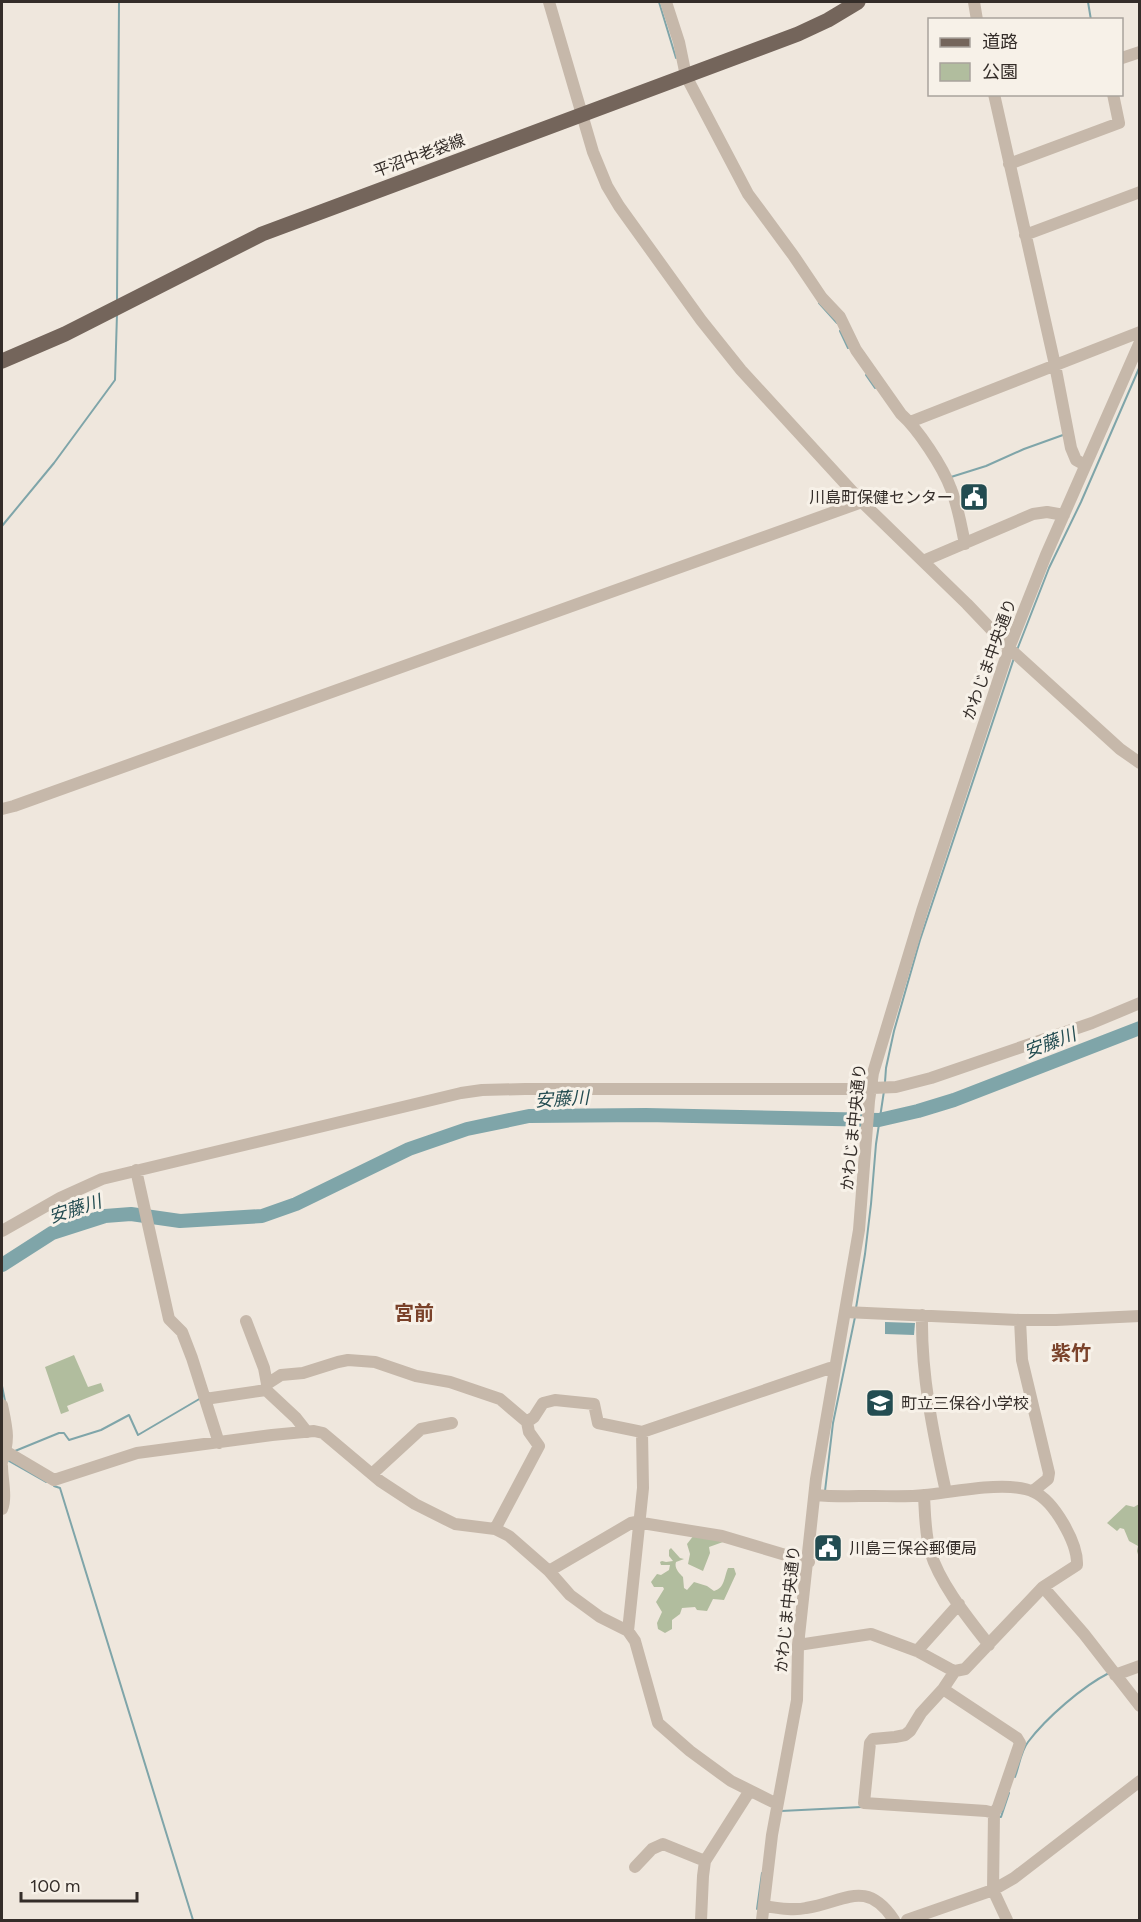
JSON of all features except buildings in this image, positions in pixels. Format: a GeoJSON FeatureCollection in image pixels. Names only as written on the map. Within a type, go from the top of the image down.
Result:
{"type":"FeatureCollection","features":[{"type":"Feature","properties":{"kind":"main road","name":"平沼中老袋線"},"geometry":{"type":"LineString","coordinates":[[2,361],[65,334],[262,234],[814,28],[858,2]]}},
{"type":"Feature","properties":{"kind":"street"},"geometry":{"type":"LineString","coordinates":[[549,2],[597,162],[607,186],[701,320],[741,370],[862,502],[1009,648],[1120,749],[1140,763]]}},
{"type":"Feature","properties":{"kind":"street"},"geometry":{"type":"LineString","coordinates":[[666,2],[679,42],[686,76],[748,194],[822,298],[840,317],[856,350],[901,414],[910,422],[944,474],[951,487],[965,544]]}},
{"type":"Feature","properties":{"kind":"street"},"geometry":{"type":"LineString","coordinates":[[974,2],[977,18]]}},
{"type":"Feature","properties":{"kind":"street"},"geometry":{"type":"LineString","coordinates":[[1123,58],[1140,51]]}},
{"type":"Feature","properties":{"kind":"street"},"geometry":{"type":"LineString","coordinates":[[994,96],[1055,365],[1071,448],[1076,460],[1085,465]]}},
{"type":"Feature","properties":{"kind":"street"},"geometry":{"type":"LineString","coordinates":[[1010,164],[1119,123],[1113,96]]}},
{"type":"Feature","properties":{"kind":"street"},"geometry":{"type":"LineString","coordinates":[[1025,234],[1140,192]]}},
{"type":"Feature","properties":{"kind":"street"},"geometry":{"type":"LineString","coordinates":[[910,422],[1140,332]]}},
{"type":"Feature","properties":{"kind":"street","name":"かわじま中央通り"},"geometry":{"type":"LineString","coordinates":[[762,1920],[777,1804],[797,1700],[798,1645],[815,1495],[859,1230],[869,1105],[880,1047],[905,963],[1009,648],[1085,465],[1140,342]]}},
{"type":"Feature","properties":{"kind":"street"},"geometry":{"type":"LineString","coordinates":[[2,809],[862,502]]}},
{"type":"Feature","properties":{"kind":"street"},"geometry":{"type":"LineString","coordinates":[[923,561],[1033,514],[1047,512],[1064,515]]}},
{"type":"Feature","properties":{"kind":"street"},"geometry":{"type":"LineString","coordinates":[[2,1231],[80,1188],[102,1179],[432,1100],[482,1090],[871,1089],[896,1087],[931,1078],[1074,1029],[1140,1003]]}},
{"type":"Feature","properties":{"kind":"street"},"geometry":{"type":"LineString","coordinates":[[136,1170],[170,1319],[182,1332],[219,1443]]}},
{"type":"Feature","properties":{"kind":"street"},"geometry":{"type":"LineString","coordinates":[[845,1312],[1020,1320],[1140,1316]]}},
{"type":"Feature","properties":{"kind":"street"},"geometry":{"type":"LineString","coordinates":[[922,1315],[927,1399],[946,1492]]}},
{"type":"Feature","properties":{"kind":"street"},"geometry":{"type":"LineString","coordinates":[[1020,1320],[1022,1360],[1048,1473],[1048,1479],[1033,1491]]}},
{"type":"Feature","properties":{"kind":"street"},"geometry":{"type":"LineString","coordinates":[[246,1321],[264,1368],[266,1387],[307,1432]]}},
{"type":"Feature","properties":{"kind":"street"},"geometry":{"type":"LineString","coordinates":[[205,1399],[266,1387],[280,1376],[303,1373],[348,1360],[375,1362],[416,1376],[450,1382],[500,1399],[527,1422],[529,1432],[539,1446],[495,1529]]}},
{"type":"Feature","properties":{"kind":"street"},"geometry":{"type":"LineString","coordinates":[[527,1422],[534,1417],[543,1403],[555,1400],[594,1404],[598,1424],[642,1432],[830,1368],[836,1369]]}},
{"type":"Feature","properties":{"kind":"street"},"geometry":{"type":"LineString","coordinates":[[2,1405],[8,1438],[2,1458],[4,1496],[2,1509]]}},
{"type":"Feature","properties":{"kind":"street"},"geometry":{"type":"LineString","coordinates":[[372,1474],[421,1429],[452,1423]]}},
{"type":"Feature","properties":{"kind":"street"},"geometry":{"type":"LineString","coordinates":[[2,1458],[54,1480],[137,1454],[307,1432],[323,1433],[372,1474],[415,1504],[447,1521],[473,1528],[495,1529],[509,1536],[549,1571],[582,1605],[600,1617],[628,1630],[635,1641],[658,1723],[699,1758],[731,1781],[777,1804]]}},
{"type":"Feature","properties":{"kind":"street"},"geometry":{"type":"LineString","coordinates":[[628,1630],[643,1488],[642,1432]]}},
{"type":"Feature","properties":{"kind":"street"},"geometry":{"type":"LineString","coordinates":[[798,1645],[872,1634],[917,1652],[955,1671],[965,1669],[1043,1587],[1077,1565],[1077,1557],[1058,1514],[1044,1498],[1033,1491],[998,1488],[924,1495],[815,1495]]}},
{"type":"Feature","properties":{"kind":"street"},"geometry":{"type":"LineString","coordinates":[[924,1495],[926,1532],[930,1552],[959,1604],[989,1645]]}},
{"type":"Feature","properties":{"kind":"street"},"geometry":{"type":"LineString","coordinates":[[549,1571],[631,1522],[722,1536],[809,1562]]}},
{"type":"Feature","properties":{"kind":"street"},"geometry":{"type":"LineString","coordinates":[[1043,1587],[1084,1634],[1140,1706]]}},
{"type":"Feature","properties":{"kind":"street"},"geometry":{"type":"LineString","coordinates":[[917,1652],[959,1604]]}},
{"type":"Feature","properties":{"kind":"street"},"geometry":{"type":"LineString","coordinates":[[1115,1675],[1140,1666]]}},
{"type":"Feature","properties":{"kind":"street"},"geometry":{"type":"LineString","coordinates":[[955,1671],[943,1689],[928,1704],[910,1731],[905,1735],[877,1738],[870,1743],[864,1803],[994,1813]]}},
{"type":"Feature","properties":{"kind":"street"},"geometry":{"type":"LineString","coordinates":[[943,1689],[1017,1738],[1020,1743],[998,1808],[994,1813],[993,1890],[1007,1920]]}},
{"type":"Feature","properties":{"kind":"street"},"geometry":{"type":"LineString","coordinates":[[907,1920],[993,1890],[1014,1878],[1140,1781]]}},
{"type":"Feature","properties":{"kind":"street"},"geometry":{"type":"LineString","coordinates":[[701,1920],[702,1876],[705,1861],[749,1792]]}},
{"type":"Feature","properties":{"kind":"street"},"geometry":{"type":"LineString","coordinates":[[635,1867],[652,1849],[663,1844],[705,1861]]}},
{"type":"Feature","properties":{"kind":"street"},"geometry":{"type":"LineString","coordinates":[[764,1906],[805,1909],[850,1896],[863,1895],[877,1902],[894,1920]]}},
{"type":"Feature","properties":{"kind":"green space"},"geometry":{"type":"Polygon","coordinates":[[[74,1355],[88,1387],[101,1383],[104,1391],[67,1406],[69,1411],[61,1414],[45,1367],[74,1355]]]}},
{"type":"Feature","properties":{"kind":"green space"},"geometry":{"type":"Polygon","coordinates":[[[1139,1504],[1139,1558],[1138,1546],[1129,1541],[1124,1529],[1120,1528],[1117,1531],[1107,1523],[1126,1505],[1134,1507],[1139,1504]]]}},
{"type":"Feature","properties":{"kind":"green space"},"geometry":{"type":"Polygon","coordinates":[[[694,1535],[723,1542],[709,1547],[710,1553],[703,1571],[688,1564],[690,1554],[687,1544],[694,1535]]]}},
{"type":"Feature","properties":{"kind":"green space"},"geometry":{"type":"Polygon","coordinates":[[[671,1548],[680,1558],[684,1559],[676,1562],[676,1566],[683,1577],[684,1588],[687,1590],[694,1582],[714,1591],[718,1590],[728,1568],[734,1568],[736,1574],[724,1600],[713,1599],[707,1611],[697,1610],[695,1607],[682,1608],[680,1614],[672,1620],[672,1629],[665,1633],[658,1629],[657,1623],[662,1612],[656,1602],[664,1589],[654,1587],[651,1582],[657,1574],[661,1575],[669,1570],[670,1565],[661,1565],[660,1562],[673,1561],[669,1556],[671,1548]]]}},
{"type":"Feature","properties":{"kind":"water"},"geometry":{"type":"Polygon","coordinates":[[[885,1322],[915,1323],[914,1335],[885,1334],[885,1322]]]}},
{"type":"Feature","properties":{"kind":"waterway"},"geometry":{"type":"LineString","coordinates":[[117,302],[119,2]]}},
{"type":"Feature","properties":{"kind":"waterway"},"geometry":{"type":"LineString","coordinates":[[659,2],[676,58]]}},
{"type":"Feature","properties":{"kind":"waterway"},"geometry":{"type":"LineString","coordinates":[[1088,2],[1091,18]]}},
{"type":"Feature","properties":{"kind":"waterway"},"geometry":{"type":"LineString","coordinates":[[819,303],[837,323]]}},
{"type":"Feature","properties":{"kind":"waterway"},"geometry":{"type":"LineString","coordinates":[[2,526],[54,463],[115,380],[117,314]]}},
{"type":"Feature","properties":{"kind":"waterway"},"geometry":{"type":"LineString","coordinates":[[840,331],[848,348]]}},
{"type":"Feature","properties":{"kind":"waterway"},"geometry":{"type":"LineString","coordinates":[[1017,650],[1049,568],[1081,502],[1140,366]]}},
{"type":"Feature","properties":{"kind":"waterway"},"geometry":{"type":"LineString","coordinates":[[866,375],[875,388]]}},
{"type":"Feature","properties":{"kind":"waterway"},"geometry":{"type":"LineString","coordinates":[[951,477],[986,466],[1063,435]]}},
{"type":"Feature","properties":{"kind":"waterway"},"geometry":{"type":"LineString","coordinates":[[885,1082],[894,1031],[920,940],[1014,658]]}},
{"type":"Feature","properties":{"kind":"waterway","name":"安藤川"},"geometry":{"type":"LineString","coordinates":[[2,1265],[52,1233],[105,1216],[131,1214],[180,1221],[262,1216],[296,1204],[409,1149],[467,1129],[529,1116],[646,1115],[879,1120],[954,1100],[1140,1028]]}},
{"type":"Feature","properties":{"kind":"waterway"},"geometry":{"type":"LineString","coordinates":[[856,1308],[865,1254],[876,1144],[884,1091]]}},
{"type":"Feature","properties":{"kind":"waterway"},"geometry":{"type":"LineString","coordinates":[[825,1491],[833,1423],[855,1317]]}},
{"type":"Feature","properties":{"kind":"waterway"},"geometry":{"type":"LineString","coordinates":[[2,1386],[5,1401]]}},
{"type":"Feature","properties":{"kind":"waterway"},"geometry":{"type":"LineString","coordinates":[[15,1451],[59,1433],[64,1433],[69,1440],[101,1430],[129,1415],[138,1435],[201,1398]]}},
{"type":"Feature","properties":{"kind":"waterway"},"geometry":{"type":"LineString","coordinates":[[9,1461],[46,1482]]}},
{"type":"Feature","properties":{"kind":"waterway"},"geometry":{"type":"LineString","coordinates":[[54,1486],[60,1488],[193,1920]]}},
{"type":"Feature","properties":{"kind":"waterway"},"geometry":{"type":"LineString","coordinates":[[1015,1777],[1024,1750],[1036,1733],[1077,1694],[1109,1673]]}},
{"type":"Feature","properties":{"kind":"waterway"},"geometry":{"type":"LineString","coordinates":[[999,1817],[1001,1817],[1009,1793]]}},
{"type":"Feature","properties":{"kind":"waterway"},"geometry":{"type":"LineString","coordinates":[[781,1811],[862,1807]]}},
{"type":"Feature","properties":{"kind":"waterway"},"geometry":{"type":"LineString","coordinates":[[757,1909],[762,1873]]}},
{"type":"Feature","properties":{"kind":"place","name":"川島町保健センター"},"geometry":{"type":"Point","coordinates":[974,497]}},
{"type":"Feature","properties":{"kind":"place","name":"町立三保谷小学校"},"geometry":{"type":"Point","coordinates":[880,1403]}},
{"type":"Feature","properties":{"kind":"place","name":"川島三保谷郵便局"},"geometry":{"type":"Point","coordinates":[828,1548]}},
{"type":"Feature","properties":{"kind":"district","name":"宮前"},"geometry":{"type":"Point","coordinates":[414,1313]}},
{"type":"Feature","properties":{"kind":"district","name":"紫竹"},"geometry":{"type":"Point","coordinates":[1071,1353]}}]}
